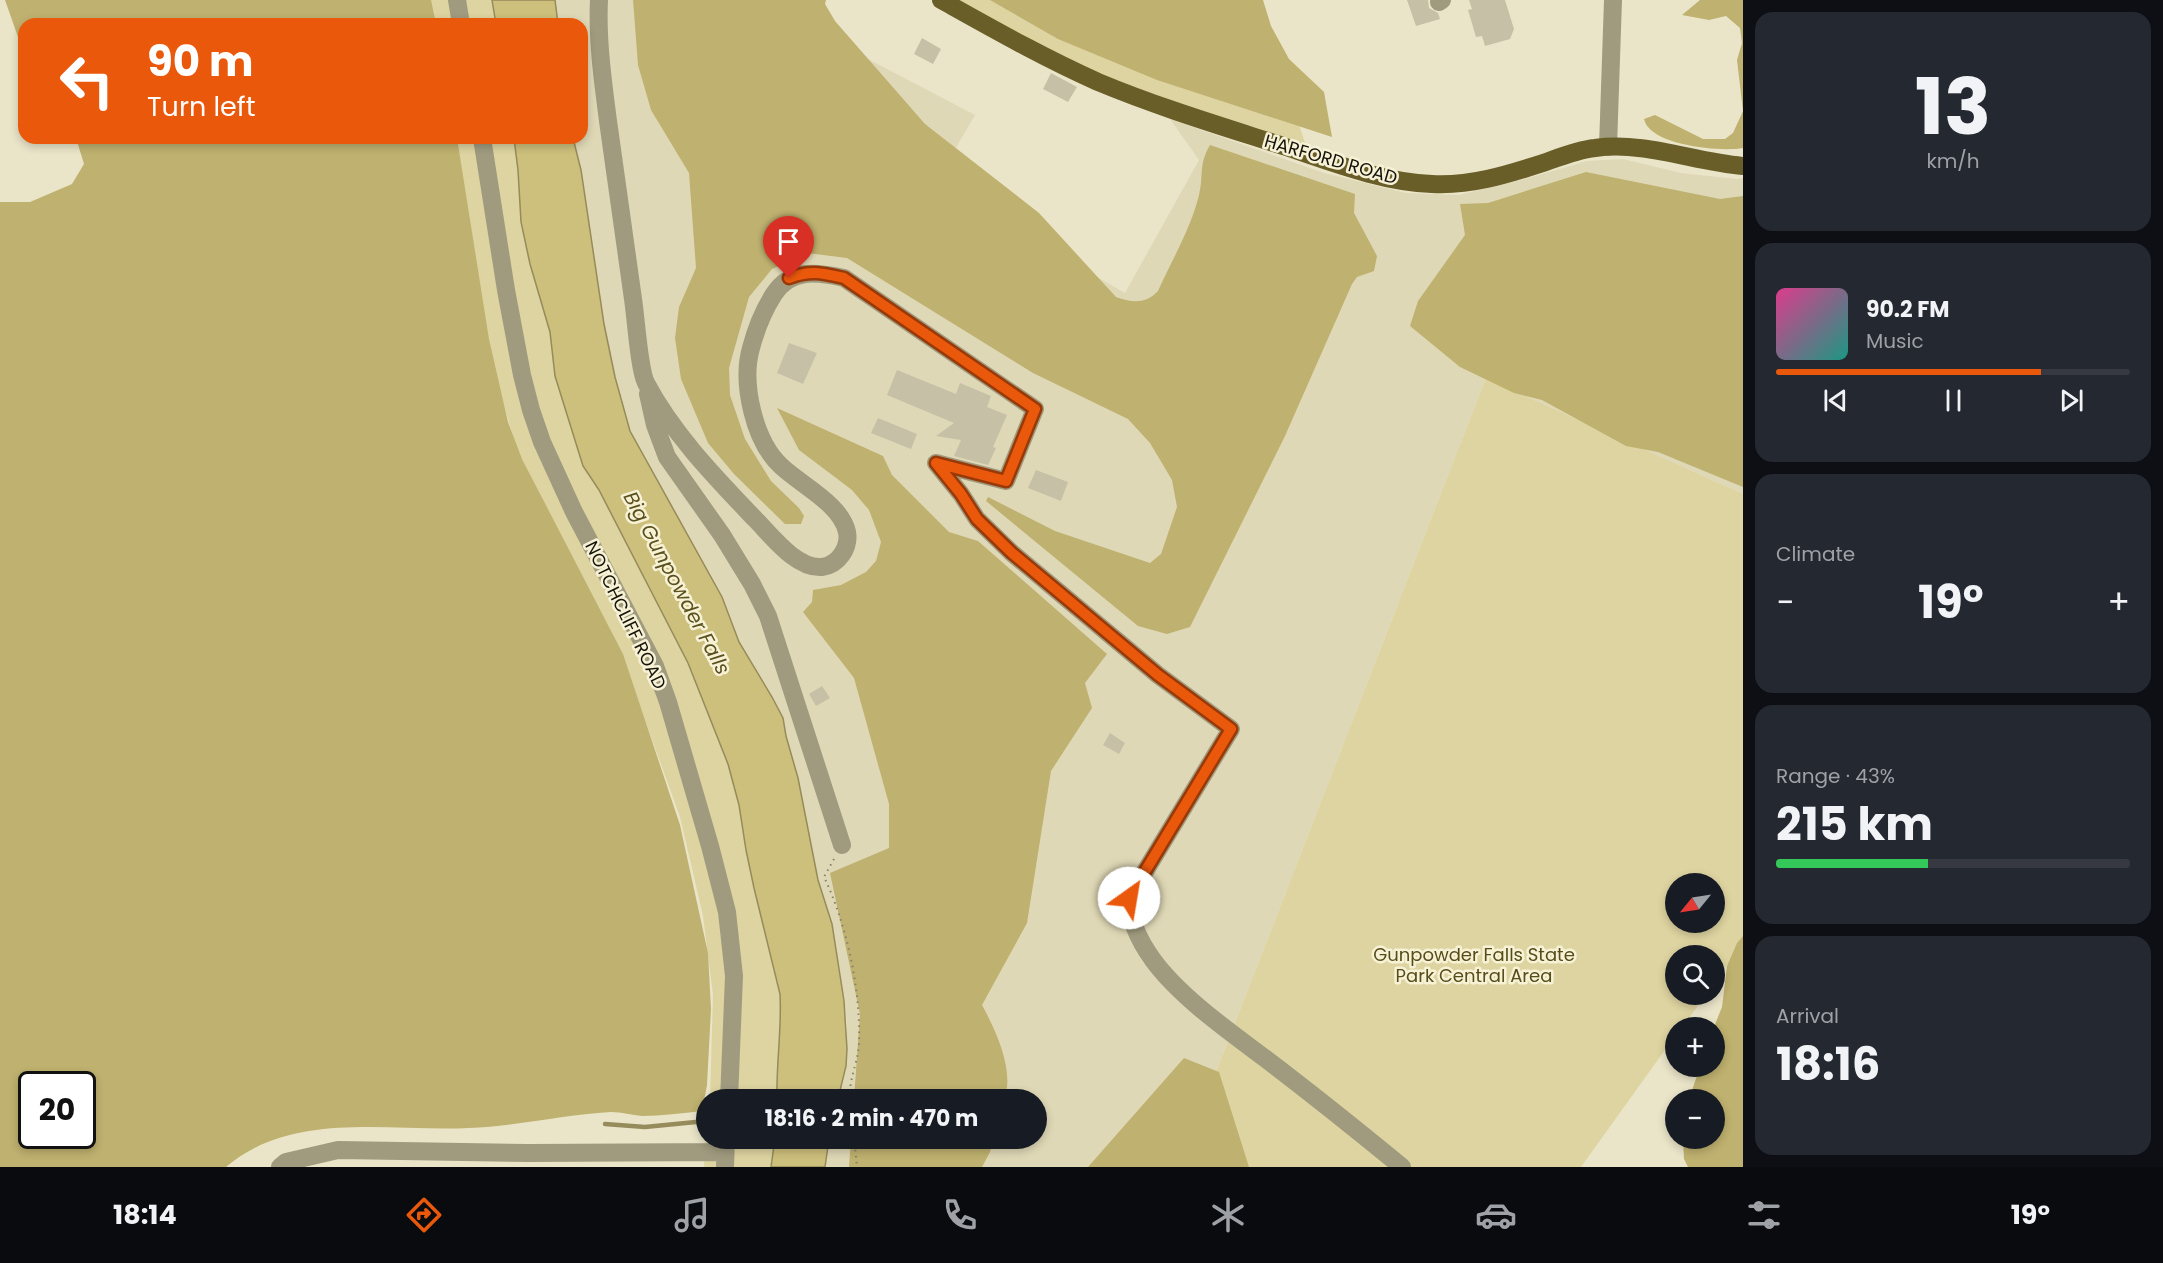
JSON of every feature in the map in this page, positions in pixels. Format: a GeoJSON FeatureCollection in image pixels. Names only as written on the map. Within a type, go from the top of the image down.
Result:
{"type":"FeatureCollection","features":[{"type":"Feature","properties":{"kind":"main road","name":"HARFORD ROAD"},"geometry":{"type":"LineString","coordinates":[[941,0],[1040,54],[1100,82],[1256,137],[1343,166],[1388,178],[1431,184],[1455,185],[1477,182],[1575,152],[1608,147],[1631,147],[1743,166]]}},
{"type":"Feature","properties":{"kind":"street"},"geometry":{"type":"LineString","coordinates":[[457,0],[461,18]]}},
{"type":"Feature","properties":{"kind":"street"},"geometry":{"type":"LineString","coordinates":[[599,0],[604,93],[645,380],[655,425],[667,456],[723,535],[768,616],[842,846]]}},
{"type":"Feature","properties":{"kind":"street"},"geometry":{"type":"LineString","coordinates":[[1608,147],[1613,0]]}},
{"type":"Feature","properties":{"kind":"street","name":"NOTCHCLIFF ROAD"},"geometry":{"type":"LineString","coordinates":[[483,144],[506,290],[531,410],[542,442],[574,512],[655,666],[668,702],[713,857],[727,912],[734,976],[730,1089]]}},
{"type":"Feature","properties":{"kind":"street"},"geometry":{"type":"LineString","coordinates":[[645,380],[680,435],[730,493],[784,549],[804,563],[822,567],[836,562],[846,549],[847,533],[831,505],[779,464],[763,442],[754,416],[748,384],[750,350],[764,310],[776,290],[789,278],[804,272],[819,272],[844,278],[1035,409],[1006,481],[936,463],[961,494],[977,519],[1012,553],[1158,675],[1231,729],[1129,898],[1129,911],[1143,944],[1154,962],[1169,978],[1221,1025],[1402,1167]]}},
{"type":"Feature","properties":{"kind":"street"},"geometry":{"type":"LineString","coordinates":[[280,1167],[286,1162],[338,1150],[528,1153],[725,1152]]}},
{"type":"Feature","properties":{"kind":"path"},"geometry":{"type":"LineString","coordinates":[[842,846],[824,877],[834,898],[856,982],[859,1046],[852,1089]]}},
{"type":"Feature","properties":{"kind":"path"},"geometry":{"type":"LineString","coordinates":[[855,1149],[857,1167]]}},
{"type":"Feature","properties":{"kind":"shaded area"},"geometry":{"type":"Polygon","coordinates":[[[5,0],[431,0],[435,18],[18,18],[18,37],[5,0]]]}},
{"type":"Feature","properties":{"kind":"shaded area"},"geometry":{"type":"Polygon","coordinates":[[[555,0],[802,0],[824,36],[975,115],[935,184],[1125,293],[1199,160],[1170,119],[1324,173],[1406,193],[1459,195],[1587,161],[1623,159],[1681,173],[1743,178],[1743,494],[1486,378],[1179,1167],[825,1167],[828,1149],[1047,1149],[1047,1089],[840,1089],[847,1044],[847,1021],[836,947],[827,905],[818,880],[798,778],[783,718],[739,642],[722,597],[630,431],[615,377],[604,324],[581,170],[574,144],[588,144],[588,18],[557,18],[555,0]]]}},
{"type":"Feature","properties":{"kind":"shaded area"},"geometry":{"type":"Polygon","coordinates":[[[633,0],[826,0],[825,4],[835,21],[925,124],[1039,213],[1116,297],[1122,299],[1144,300],[1158,291],[1191,220],[1199,195],[1204,159],[1210,145],[1355,194],[1354,213],[1377,256],[1374,271],[1357,277],[1352,284],[1285,436],[1190,627],[1167,634],[1138,626],[986,501],[988,497],[1055,531],[1150,563],[1161,554],[1177,507],[1172,480],[1150,443],[1128,419],[1033,373],[847,258],[807,253],[772,269],[749,297],[729,368],[730,395],[745,439],[771,481],[799,508],[804,516],[801,524],[785,524],[734,474],[708,443],[681,379],[675,338],[679,307],[696,268],[689,173],[651,110],[638,65],[633,0]]]}},
{"type":"Feature","properties":{"kind":"shaded area"},"geometry":{"type":"Polygon","coordinates":[[[990,0],[1263,0],[1271,26],[1289,59],[1324,92],[1332,137],[1157,80],[1058,39],[990,0]]]}},
{"type":"Feature","properties":{"kind":"shaded area"},"geometry":{"type":"Polygon","coordinates":[[[1700,0],[1743,0],[1743,111],[1737,60],[1742,43],[1740,28],[1726,16],[1709,20],[1682,15],[1700,0]]]}},
{"type":"Feature","properties":{"kind":"shaded area"},"geometry":{"type":"Polygon","coordinates":[[[1743,111],[1743,148],[1733,149],[1693,146],[1666,139],[1655,134],[1644,119],[1655,115],[1703,139],[1725,139],[1733,133],[1743,111]]]}},
{"type":"Feature","properties":{"kind":"shaded area"},"geometry":{"type":"Polygon","coordinates":[[[78,144],[458,144],[489,339],[508,422],[522,459],[623,654],[680,825],[708,953],[711,1009],[707,1085],[706,1089],[696,1089],[696,1112],[642,1116],[611,1112],[469,1128],[375,1127],[311,1131],[281,1137],[252,1149],[226,1167],[0,1167],[0,202],[30,202],[72,184],[84,164],[78,144]]]}},
{"type":"Feature","properties":{"kind":"shaded area"},"geometry":{"type":"Polygon","coordinates":[[[1586,172],[1720,199],[1743,196],[1743,487],[1658,452],[1626,446],[1542,400],[1514,393],[1460,367],[1410,326],[1418,301],[1465,235],[1460,204],[1488,203],[1586,172]]]}},
{"type":"Feature","properties":{"kind":"shaded area"},"geometry":{"type":"Polygon","coordinates":[[[777,408],[883,456],[892,475],[949,532],[978,541],[1107,654],[1085,683],[1092,708],[1051,771],[1027,923],[982,1005],[1004,1055],[1006,1089],[855,1089],[860,1014],[830,873],[889,848],[889,804],[854,678],[803,612],[812,602],[813,590],[841,585],[866,572],[876,561],[881,542],[869,510],[852,490],[799,450],[777,408]]]}},
{"type":"Feature","properties":{"kind":"shaded area"},"geometry":{"type":"Polygon","coordinates":[[[1743,936],[1743,1167],[1688,1167],[1684,1159],[1684,1149],[1725,1149],[1725,1089],[1692,1089],[1697,1077],[1725,1077],[1725,1017],[1718,1017],[1722,1005],[1725,1005],[1727,966],[1737,943],[1743,936]]]}},
{"type":"Feature","properties":{"kind":"shaded area"},"geometry":{"type":"Polygon","coordinates":[[[1184,1058],[1219,1072],[1249,1167],[1088,1167],[1184,1058]]]}},
{"type":"Feature","properties":{"kind":"shaded area"},"geometry":{"type":"Polygon","coordinates":[[[850,1149],[991,1149],[982,1167],[849,1167],[850,1149]]]}},
{"type":"Feature","properties":{"kind":"green space"},"geometry":{"type":"Polygon","coordinates":[[[430,0],[555,0],[557,18],[434,18],[430,0]]]}},
{"type":"Feature","properties":{"kind":"green space"},"geometry":{"type":"Polygon","coordinates":[[[957,0],[1258,0],[1306,146],[1112,80],[1077,65],[957,0]]]}},
{"type":"Feature","properties":{"kind":"green space"},"geometry":{"type":"Polygon","coordinates":[[[457,144],[574,144],[581,170],[604,324],[615,377],[630,431],[722,597],[739,642],[783,718],[798,778],[818,880],[832,924],[844,1001],[847,1049],[840,1089],[710,1089],[713,995],[703,916],[680,817],[624,662],[518,451],[506,413],[488,335],[457,144]]]}},
{"type":"Feature","properties":{"kind":"green space","name":"Gunpowder Falls State Park Central Area"},"geometry":{"type":"Polygon","coordinates":[[[1486,378],[1743,494],[1743,943],[1725,968],[1725,945],[1665,945],[1665,1005],[1698,1005],[1690,1017],[1665,1017],[1665,1050],[1581,1167],[1179,1167],[1486,378]]]}},
{"type":"Feature","properties":{"kind":"green space"},"geometry":{"type":"Polygon","coordinates":[[[705,1149],[828,1149],[825,1167],[704,1167],[705,1149]]]}},
{"type":"Feature","properties":{"kind":"water"},"geometry":{"type":"Polygon","coordinates":[[[492,0],[555,0],[557,18],[495,18],[492,0]]]}},
{"type":"Feature","properties":{"kind":"water","name":"Big Gunpowder Falls"},"geometry":{"type":"Polygon","coordinates":[[[515,144],[574,144],[581,170],[604,324],[615,377],[630,431],[722,597],[739,642],[783,718],[798,778],[818,880],[832,924],[844,1001],[847,1049],[840,1089],[777,1089],[780,994],[754,888],[739,805],[728,764],[688,663],[599,490],[583,466],[555,376],[550,332],[530,264],[521,222],[515,144]]]}},
{"type":"Feature","properties":{"kind":"water"},"geometry":{"type":"Polygon","coordinates":[[[773,1149],[828,1149],[825,1167],[771,1167],[773,1149]]]}},
{"type":"Feature","properties":{"kind":"building"},"geometry":{"type":"Polygon","coordinates":[[[1407,0],[1428,0],[1429,8],[1438,13],[1440,19],[1416,26],[1407,0]]]}},
{"type":"Feature","properties":{"kind":"building"},"geometry":{"type":"Polygon","coordinates":[[[1469,0],[1505,0],[1514,29],[1510,39],[1485,46],[1482,36],[1476,37],[1468,10],[1472,9],[1469,0]]]}},
{"type":"Feature","properties":{"kind":"building"},"geometry":{"type":"Polygon","coordinates":[[[922,38],[941,49],[933,64],[914,54],[922,38]]]}},
{"type":"Feature","properties":{"kind":"building"},"geometry":{"type":"Polygon","coordinates":[[[1051,73],[1077,87],[1068,102],[1043,89],[1051,73]]]}},
{"type":"Feature","properties":{"kind":"building"},"geometry":{"type":"Polygon","coordinates":[[[789,343],[817,353],[803,384],[777,373],[789,343]]]}},
{"type":"Feature","properties":{"kind":"building"},"geometry":{"type":"Polygon","coordinates":[[[897,370],[956,394],[960,383],[991,396],[987,407],[1007,415],[988,465],[954,456],[961,440],[936,436],[954,423],[887,395],[897,370]]]}},
{"type":"Feature","properties":{"kind":"building"},"geometry":{"type":"Polygon","coordinates":[[[878,418],[917,434],[911,449],[871,433],[878,418]]]}},
{"type":"Feature","properties":{"kind":"building"},"geometry":{"type":"Polygon","coordinates":[[[1036,470],[1068,482],[1061,501],[1028,488],[1036,470]]]}},
{"type":"Feature","properties":{"kind":"building"},"geometry":{"type":"Polygon","coordinates":[[[822,686],[830,698],[816,706],[809,694],[822,686]]]}},
{"type":"Feature","properties":{"kind":"building"},"geometry":{"type":"Polygon","coordinates":[[[1110,733],[1125,743],[1119,754],[1103,745],[1110,733]]]}},
{"type":"Feature","properties":{"kind":"waterway"},"geometry":{"type":"LineString","coordinates":[[605,1124],[645,1127],[696,1122]]}},
{"type":"Feature","properties":{"kind":"route"},"geometry":{"type":"LineString","coordinates":[[789,278],[804,272],[819,272],[844,278],[1035,409],[1006,481],[936,463],[961,494],[977,519],[1012,553],[1158,675],[1231,729],[1129,898]]}}]}
